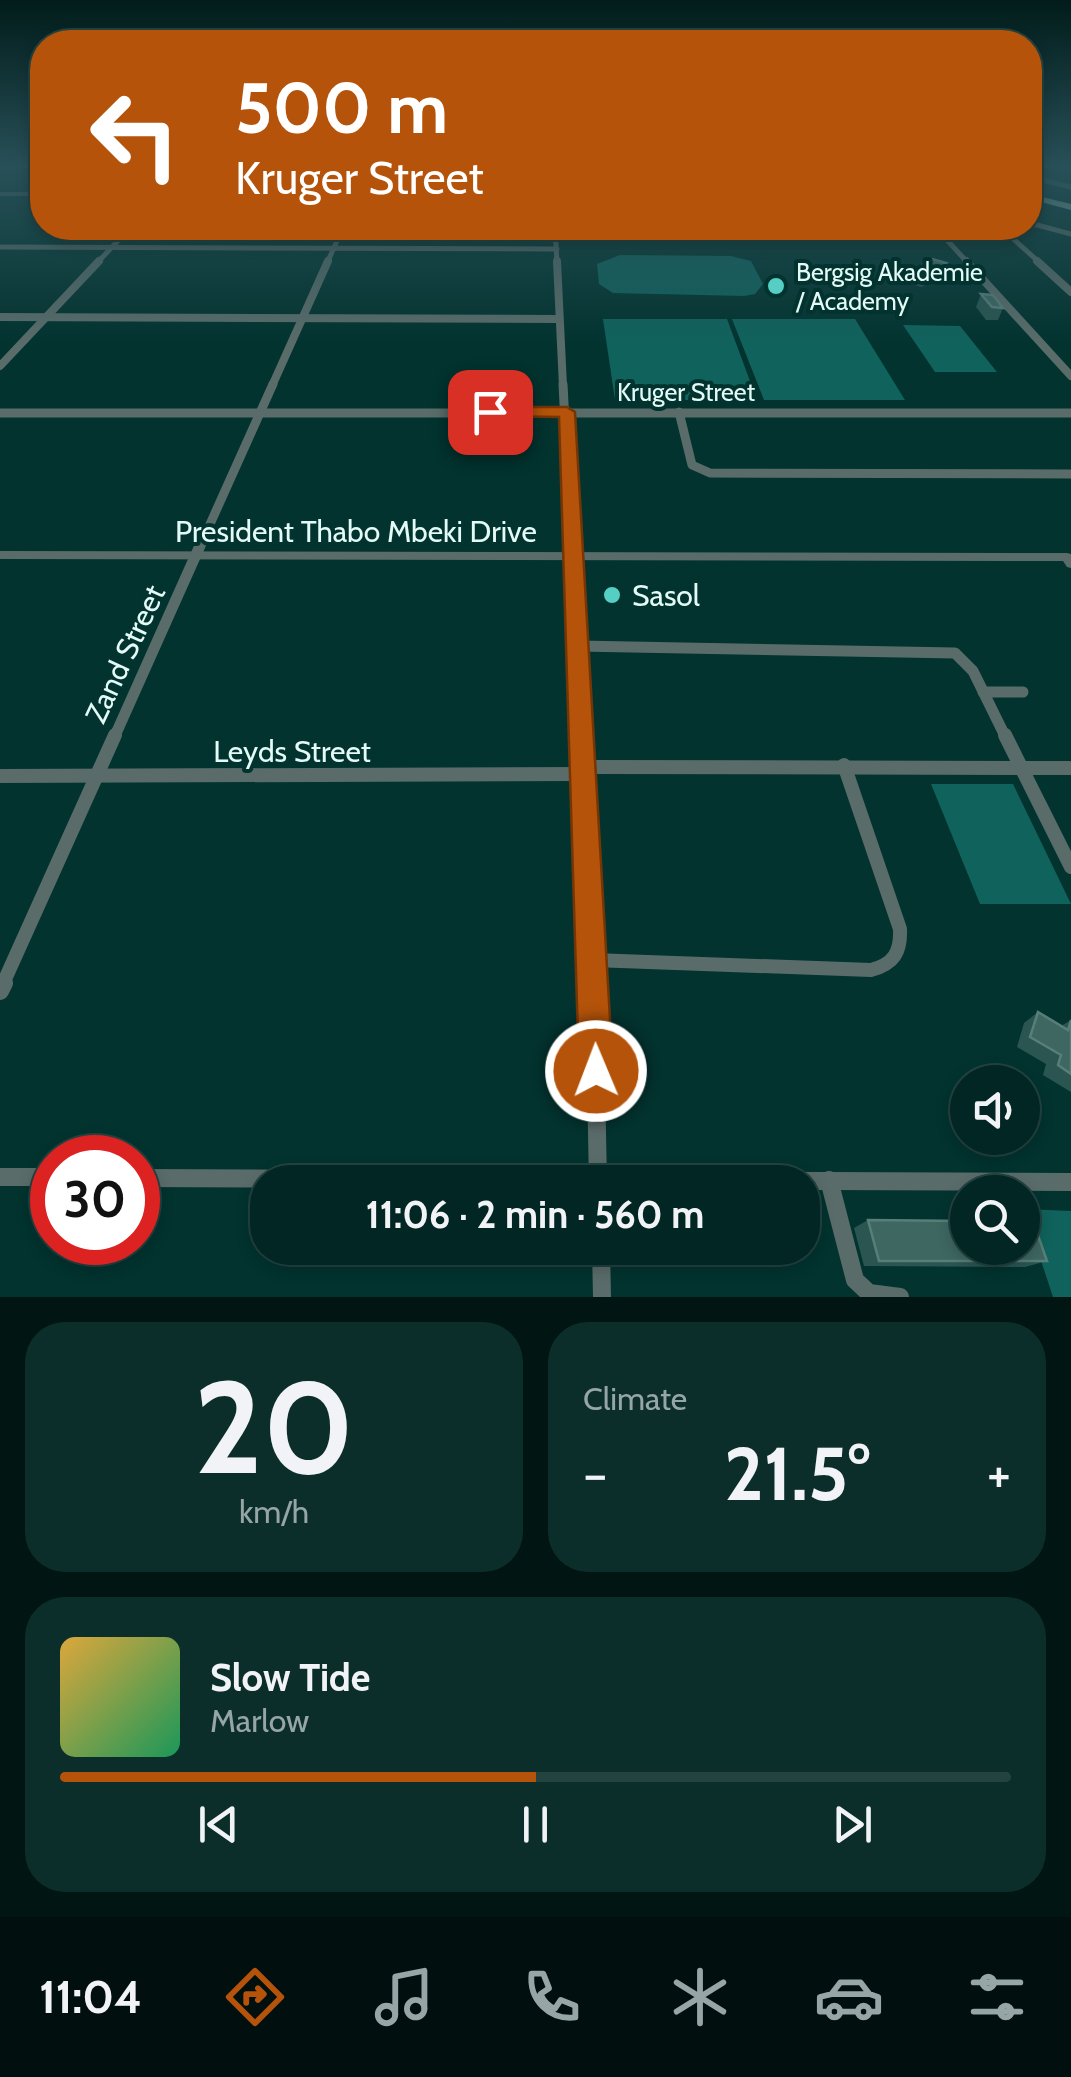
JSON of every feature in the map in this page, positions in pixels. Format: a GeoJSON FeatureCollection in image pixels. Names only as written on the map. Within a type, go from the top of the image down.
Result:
{"type":"FeatureCollection","features":[{"type":"Feature","properties":{"kind":"street"},"geometry":{"type":"LineString","coordinates":[[1042,226],[1071,234]]}},
{"type":"Feature","properties":{"kind":"street"},"geometry":{"type":"LineString","coordinates":[[0,366],[119,240]]}},
{"type":"Feature","properties":{"kind":"street","name":"Zand Street"},"geometry":{"type":"LineString","coordinates":[[0,991],[338,240]]}},
{"type":"Feature","properties":{"kind":"street"},"geometry":{"type":"LineString","coordinates":[[557,240],[593,960],[598,1165]]}},
{"type":"Feature","properties":{"kind":"street"},"geometry":{"type":"LineString","coordinates":[[947,240],[1071,376]]}},
{"type":"Feature","properties":{"kind":"street"},"geometry":{"type":"LineString","coordinates":[[1014,240],[1071,292]]}},
{"type":"Feature","properties":{"kind":"street"},"geometry":{"type":"LineString","coordinates":[[0,247],[557,248]]}},
{"type":"Feature","properties":{"kind":"street"},"geometry":{"type":"LineString","coordinates":[[0,317],[559,319]]}},
{"type":"Feature","properties":{"kind":"street"},"geometry":{"type":"LineString","coordinates":[[680,412],[692,465],[710,473],[1071,474]]}},
{"type":"Feature","properties":{"kind":"street","name":"Kruger Street"},"geometry":{"type":"LineString","coordinates":[[0,413],[1071,413]]}},
{"type":"Feature","properties":{"kind":"street","name":"President Thabo Mbeki Drive"},"geometry":{"type":"LineString","coordinates":[[0,555],[1070,559]]}},
{"type":"Feature","properties":{"kind":"street"},"geometry":{"type":"LineString","coordinates":[[578,646],[946,651],[961,656],[1069,859]]}},
{"type":"Feature","properties":{"kind":"street"},"geometry":{"type":"LineString","coordinates":[[983,692],[1023,692]]}},
{"type":"Feature","properties":{"kind":"street"},"geometry":{"type":"LineString","coordinates":[[593,960],[871,970],[894,960],[902,946],[900,928],[844,766]]}},
{"type":"Feature","properties":{"kind":"street","name":"Leyds Street"},"geometry":{"type":"LineString","coordinates":[[0,776],[844,766],[1069,768]]}},
{"type":"Feature","properties":{"kind":"street"},"geometry":{"type":"LineString","coordinates":[[0,1177],[30,1178]]}},
{"type":"Feature","properties":{"kind":"street"},"geometry":{"type":"LineString","coordinates":[[160,1178],[250,1179]]}},
{"type":"Feature","properties":{"kind":"street"},"geometry":{"type":"LineString","coordinates":[[820,1180],[1071,1182]]}},
{"type":"Feature","properties":{"kind":"street"},"geometry":{"type":"LineString","coordinates":[[829,1180],[855,1280],[874,1296],[900,1297]]}},
{"type":"Feature","properties":{"kind":"street"},"geometry":{"type":"LineString","coordinates":[[601,1265],[602,1297]]}},
{"type":"Feature","properties":{"kind":"shaded area"},"geometry":{"type":"Polygon","coordinates":[[[620,255],[731,256],[751,261],[763,284],[755,294],[744,296],[613,293],[599,284],[597,264],[620,255]]]}},
{"type":"Feature","properties":{"kind":"shaded area"},"geometry":{"type":"Polygon","coordinates":[[[603,319],[727,319],[757,400],[615,400],[603,319]]]}},
{"type":"Feature","properties":{"kind":"shaded area"},"geometry":{"type":"Polygon","coordinates":[[[732,319],[855,319],[905,400],[764,400],[732,319]]]}},
{"type":"Feature","properties":{"kind":"shaded area"},"geometry":{"type":"Polygon","coordinates":[[[903,325],[960,326],[997,372],[935,372],[903,325]]]}},
{"type":"Feature","properties":{"kind":"shaded area"},"geometry":{"type":"Polygon","coordinates":[[[931,784],[1013,784],[1071,904],[980,904],[931,784]]]}},
{"type":"Feature","properties":{"kind":"shaded area"},"geometry":{"type":"Polygon","coordinates":[[[1040,1210],[1071,1211],[1071,1297],[1053,1297],[1040,1258],[1040,1210]]]}},
{"type":"Feature","properties":{"kind":"building"},"geometry":{"type":"Polygon","coordinates":[[[932,259],[946,263],[927,275],[912,271],[932,259]]]}},
{"type":"Feature","properties":{"kind":"building"},"geometry":{"type":"Polygon","coordinates":[[[981,294],[993,295],[1003,308],[992,307],[981,294]]]}},
{"type":"Feature","properties":{"kind":"building"},"geometry":{"type":"Polygon","coordinates":[[[1038,1012],[1068,1030],[1071,1020],[1071,1074],[1058,1065],[1061,1055],[1030,1037],[1038,1012]]]}},
{"type":"Feature","properties":{"kind":"building"},"geometry":{"type":"Polygon","coordinates":[[[868,1220],[950,1221],[950,1261],[879,1261],[868,1220]]]}},
{"type":"Feature","properties":{"kind":"building"},"geometry":{"type":"Polygon","coordinates":[[[1040,1241],[1047,1261],[1040,1261],[1040,1241]]]}},
{"type":"Feature","properties":{"kind":"place","name":"Bergsig Akademie / Academy"},"geometry":{"type":"Point","coordinates":[776,286]}},
{"type":"Feature","properties":{"kind":"place","name":"Sasol"},"geometry":{"type":"Point","coordinates":[612,595]}},
{"type":"Feature","properties":{"kind":"route"},"geometry":{"type":"LineString","coordinates":[[490,412],[567,412],[596,1071]]}}]}
